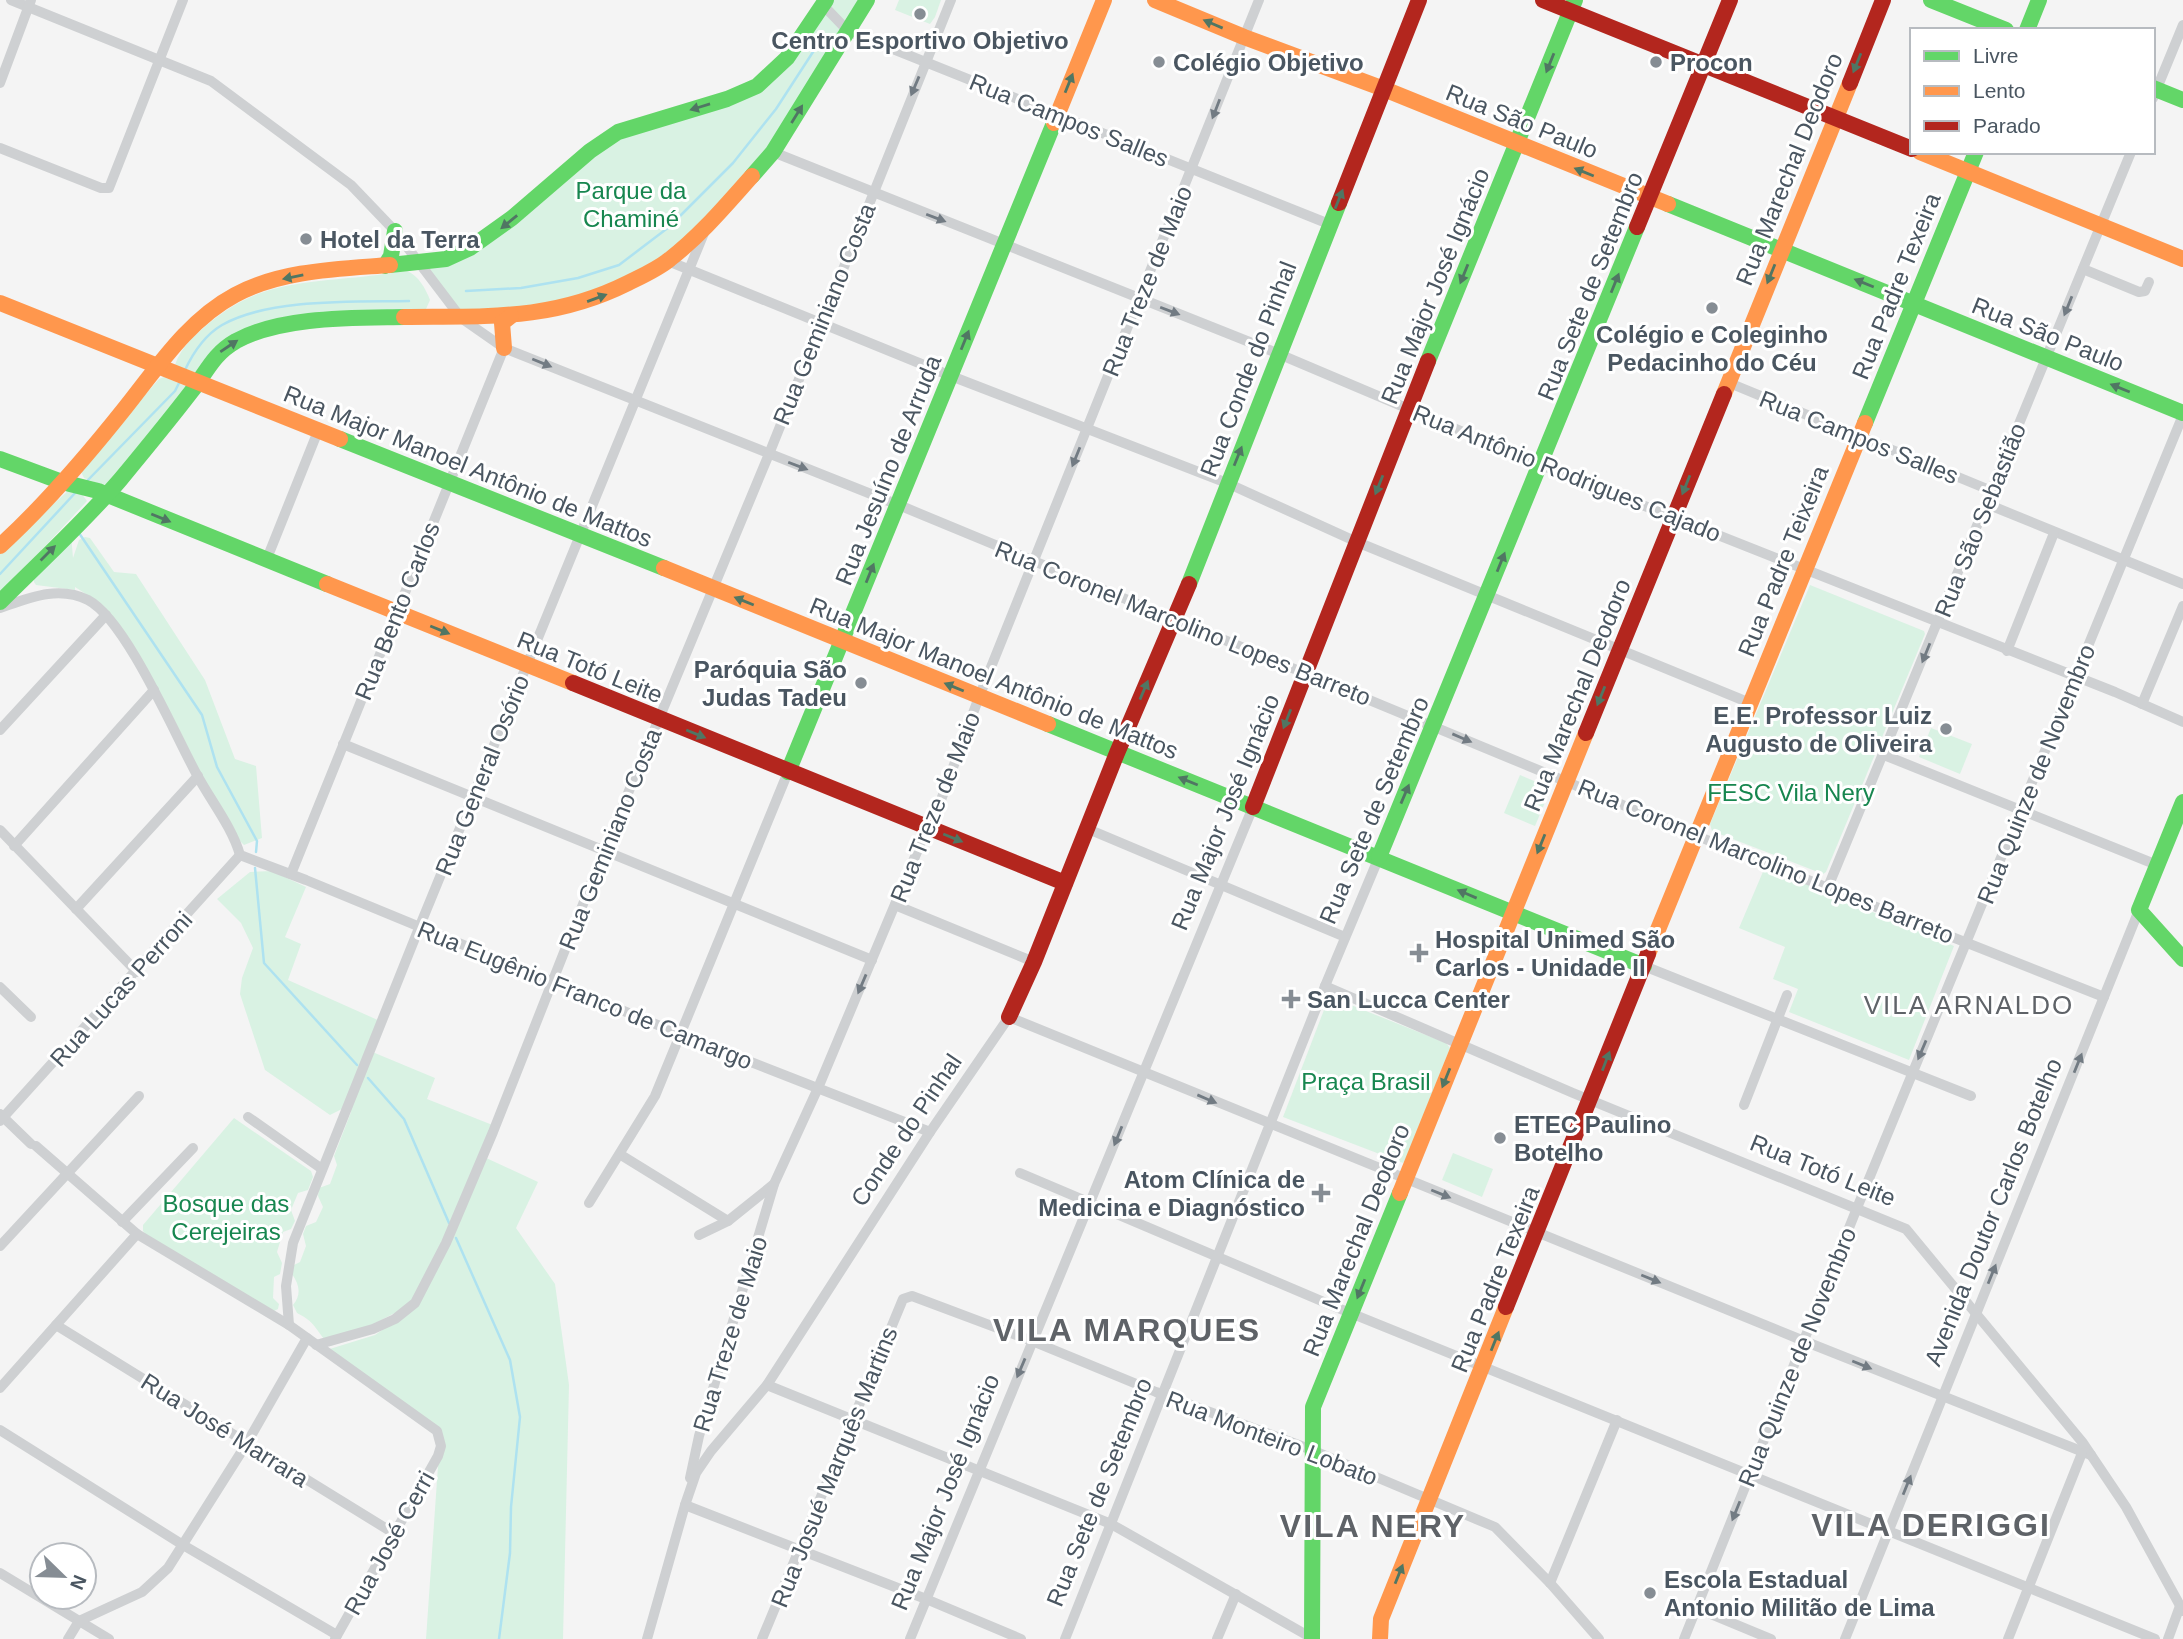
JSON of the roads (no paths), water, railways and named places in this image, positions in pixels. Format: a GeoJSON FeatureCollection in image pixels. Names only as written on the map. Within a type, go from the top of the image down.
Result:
{"type":"FeatureCollection","features":[{"type":"Feature","properties":{"kind":"street","name":"Rua Coronel Marcolino Lopes Barreto"},"geometry":{"type":"LineString","coordinates":[[11,0],[30,4],[211,81],[351,185],[395,230],[461,318],[504,348],[897,504],[1696,835],[2104,997]]}},
{"type":"Feature","properties":{"kind":"street"},"geometry":{"type":"LineString","coordinates":[[0,148],[107,189],[183,0]]}},
{"type":"Feature","properties":{"kind":"street"},"geometry":{"type":"LineString","coordinates":[[0,601],[149,446],[194,380],[211,361],[237,340],[272,328],[321,319],[356,316],[510,316],[568,307],[602,296],[668,261],[706,227],[773,152],[867,0]]}},
{"type":"Feature","properties":{"kind":"street","name":"Rua Geminiano Costa"},"geometry":{"type":"LineString","coordinates":[[311,1341],[373,1329],[396,1319],[415,1304],[446,1243],[494,1132],[604,851],[769,454],[951,0]]}},
{"type":"Feature","properties":{"kind":"street","name":"Rua Jesuíno de Arruda"},"geometry":{"type":"LineString","coordinates":[[589,1203],[655,1096],[682,1035],[1104,0]]}},
{"type":"Feature","properties":{"kind":"street","name":"Rua São Paulo"},"geometry":{"type":"LineString","coordinates":[[1154,0],[1384,89],[2183,414]]}},
{"type":"Feature","properties":{"kind":"street","name":"Rua Treze de Maio"},"geometry":{"type":"LineString","coordinates":[[685,1505],[699,1436],[774,1184],[818,1088],[927,828],[934,819],[979,697],[1259,0]]}},
{"type":"Feature","properties":{"kind":"street","name":"Rua Conde do Pinhal"},"geometry":{"type":"LineString","coordinates":[[1117,753],[1175,619],[1419,0]]}},
{"type":"Feature","properties":{"kind":"street"},"geometry":{"type":"LineString","coordinates":[[1543,0],[1573,6],[1704,64],[1910,148]]}},
{"type":"Feature","properties":{"kind":"street","name":"Rua Sete de Setembro"},"geometry":{"type":"LineString","coordinates":[[1065,1639],[1325,986],[1730,0]]}},
{"type":"Feature","properties":{"kind":"street","name":"Rua Marechal Deodoro"},"geometry":{"type":"LineString","coordinates":[[1312,1451],[1313,1407],[1883,0]]}},
{"type":"Feature","properties":{"kind":"street"},"geometry":{"type":"LineString","coordinates":[[1931,0],[2001,28]]}},
{"type":"Feature","properties":{"kind":"street"},"geometry":{"type":"LineString","coordinates":[[2028,28],[2039,0]]}},
{"type":"Feature","properties":{"kind":"street"},"geometry":{"type":"LineString","coordinates":[[0,546],[67,483],[163,368],[190,327],[206,313],[240,292],[259,284],[299,275],[446,259],[488,239],[584,155],[615,133],[755,87],[791,54],[819,2],[848,31]]}},
{"type":"Feature","properties":{"kind":"street"},"geometry":{"type":"LineString","coordinates":[[0,83],[30,4]]}},
{"type":"Feature","properties":{"kind":"street","name":"Rua Major José Ignácio"},"geometry":{"type":"LineString","coordinates":[[910,1639],[1222,883],[1409,409],[1573,6]]}},
{"type":"Feature","properties":{"kind":"street"},"geometry":{"type":"LineString","coordinates":[[2155,90],[2183,25]]}},
{"type":"Feature","properties":{"kind":"street","name":"Rua Campos Salles"},"geometry":{"type":"LineString","coordinates":[[848,31],[1329,223]]}},
{"type":"Feature","properties":{"kind":"street"},"geometry":{"type":"LineString","coordinates":[[2155,92],[2183,100]]}},
{"type":"Feature","properties":{"kind":"street","name":"Rua Antônio Rodrigues Cajado"},"geometry":{"type":"LineString","coordinates":[[773,152],[1278,354],[1541,465],[2183,722]]}},
{"type":"Feature","properties":{"kind":"street"},"geometry":{"type":"LineString","coordinates":[[1925,154],[2183,259]]}},
{"type":"Feature","properties":{"kind":"street","name":"Rua Padre Texeira"},"geometry":{"type":"LineString","coordinates":[[1858,437],[1975,154]]}},
{"type":"Feature","properties":{"kind":"street","name":"Rua São Sebastião"},"geometry":{"type":"LineString","coordinates":[[1828,887],[2130,154]]}},
{"type":"Feature","properties":{"kind":"street","name":"Rua General Osório"},"geometry":{"type":"LineString","coordinates":[[289,1325],[286,1286],[293,1242],[706,227]]}},
{"type":"Feature","properties":{"kind":"street"},"geometry":{"type":"LineString","coordinates":[[385,266],[391,257],[395,230]]}},
{"type":"Feature","properties":{"kind":"street"},"geometry":{"type":"LineString","coordinates":[[668,261],[951,376],[1227,483],[1357,542],[1750,703]]}},
{"type":"Feature","properties":{"kind":"street"},"geometry":{"type":"LineString","coordinates":[[2083,269],[2139,292],[2145,291],[2149,282]]}},
{"type":"Feature","properties":{"kind":"street","name":"Rua Major Manoel Antônio de Mattos"},"geometry":{"type":"LineString","coordinates":[[0,303],[713,588],[1379,857],[1513,914],[1971,1096]]}},
{"type":"Feature","properties":{"kind":"street"},"geometry":{"type":"LineString","coordinates":[[504,348],[502,323],[510,316]]}},
{"type":"Feature","properties":{"kind":"street","name":"Rua Bento Carlos"},"geometry":{"type":"LineString","coordinates":[[291,874],[504,348]]}},
{"type":"Feature","properties":{"kind":"street","name":"Rua Campos Salles"},"geometry":{"type":"LineString","coordinates":[[1727,382],[1992,491]]}},
{"type":"Feature","properties":{"kind":"street","name":"Rua Quinze de Novembro"},"geometry":{"type":"LineString","coordinates":[[1684,1639],[1857,1208],[2183,414]]}},
{"type":"Feature","properties":{"kind":"street"},"geometry":{"type":"LineString","coordinates":[[266,561],[318,431]]}},
{"type":"Feature","properties":{"kind":"street","name":"Rua Padre Teixeira"},"geometry":{"type":"LineString","coordinates":[[1750,703],[1858,437]]}},
{"type":"Feature","properties":{"kind":"street","name":"Rua Totó Leite"},"geometry":{"type":"LineString","coordinates":[[0,458],[102,493],[1065,883]]}},
{"type":"Feature","properties":{"kind":"street"},"geometry":{"type":"LineString","coordinates":[[1987,504],[2183,584]]}},
{"type":"Feature","properties":{"kind":"street"},"geometry":{"type":"LineString","coordinates":[[2007,651],[2054,533]]}},
{"type":"Feature","properties":{"kind":"street"},"geometry":{"type":"LineString","coordinates":[[26,575],[29,584],[43,594]]}},
{"type":"Feature","properties":{"kind":"street"},"geometry":{"type":"LineString","coordinates":[[0,608],[43,594],[62,593],[92,602],[106,615],[154,690],[240,856]]}},
{"type":"Feature","properties":{"kind":"street"},"geometry":{"type":"LineString","coordinates":[[2142,704],[2183,606]]}},
{"type":"Feature","properties":{"kind":"street"},"geometry":{"type":"LineString","coordinates":[[0,730],[106,615]]}},
{"type":"Feature","properties":{"kind":"street"},"geometry":{"type":"LineString","coordinates":[[14,846],[154,690]]}},
{"type":"Feature","properties":{"kind":"street","name":"Rua Padre Texeira"},"geometry":{"type":"LineString","coordinates":[[1380,1639],[1381,1619],[1750,703]]}},
{"type":"Feature","properties":{"kind":"street"},"geometry":{"type":"LineString","coordinates":[[342,744],[872,960]]}},
{"type":"Feature","properties":{"kind":"street","name":"Conde do Pinhal"},"geometry":{"type":"LineString","coordinates":[[685,1505],[696,1473],[766,1385],[930,1132],[1009,1017],[1034,962],[1117,753]]}},
{"type":"Feature","properties":{"kind":"street"},"geometry":{"type":"LineString","coordinates":[[1884,755],[2157,864]]}},
{"type":"Feature","properties":{"kind":"street"},"geometry":{"type":"LineString","coordinates":[[76,909],[198,776]]}},
{"type":"Feature","properties":{"kind":"street","name":"Avenida Doutor Carlos Botelho"},"geometry":{"type":"LineString","coordinates":[[1845,1639],[2183,802]]}},
{"type":"Feature","properties":{"kind":"street"},"geometry":{"type":"LineString","coordinates":[[1088,829],[1222,883],[1345,937]]}},
{"type":"Feature","properties":{"kind":"street"},"geometry":{"type":"LineString","coordinates":[[0,830],[137,972]]}},
{"type":"Feature","properties":{"kind":"street","name":"Rua Eugênio Franco de Camargo"},"geometry":{"type":"LineString","coordinates":[[240,856],[291,874],[682,1035],[930,1132]]}},
{"type":"Feature","properties":{"kind":"street","name":"Rua Lucas Perroni"},"geometry":{"type":"LineString","coordinates":[[1,1117],[137,972],[240,856]]}},
{"type":"Feature","properties":{"kind":"street"},"geometry":{"type":"LineString","coordinates":[[895,905],[1034,962]]}},
{"type":"Feature","properties":{"kind":"street"},"geometry":{"type":"LineString","coordinates":[[2139,909],[2183,959]]}},
{"type":"Feature","properties":{"kind":"street","name":"Rua Totó Leite"},"geometry":{"type":"LineString","coordinates":[[1325,986],[1591,1100],[1906,1229],[1977,1313],[2126,1507],[2182,1608]]}},
{"type":"Feature","properties":{"kind":"street"},"geometry":{"type":"LineString","coordinates":[[0,987],[30,1017]]}},
{"type":"Feature","properties":{"kind":"street"},"geometry":{"type":"LineString","coordinates":[[1744,1105],[1787,995]]}},
{"type":"Feature","properties":{"kind":"street"},"geometry":{"type":"LineString","coordinates":[[1009,1017],[1405,1180],[2086,1454],[2008,1639]]}},
{"type":"Feature","properties":{"kind":"street"},"geometry":{"type":"LineString","coordinates":[[0,1246],[139,1096]]}},
{"type":"Feature","properties":{"kind":"street"},"geometry":{"type":"LineString","coordinates":[[1,1117],[137,1234],[289,1325],[311,1341],[168,1568],[142,1591],[79,1621],[68,1639]]}},
{"type":"Feature","properties":{"kind":"street"},"geometry":{"type":"LineString","coordinates":[[248,1117],[322,1169]]}},
{"type":"Feature","properties":{"kind":"street"},"geometry":{"type":"LineString","coordinates":[[122,1222],[193,1148]]}},
{"type":"Feature","properties":{"kind":"street"},"geometry":{"type":"LineString","coordinates":[[621,1155],[728,1221]]}},
{"type":"Feature","properties":{"kind":"street"},"geometry":{"type":"LineString","coordinates":[[1020,1173],[1350,1313],[2155,1639]]}},
{"type":"Feature","properties":{"kind":"street"},"geometry":{"type":"LineString","coordinates":[[699,1235],[728,1221],[774,1184]]}},
{"type":"Feature","properties":{"kind":"street"},"geometry":{"type":"LineString","coordinates":[[0,1388],[137,1234]]}},
{"type":"Feature","properties":{"kind":"street","name":"Rua Monteiro Lobato"},"geometry":{"type":"LineString","coordinates":[[906,1296],[1032,1341],[1163,1395],[1312,1451],[1495,1527],[1550,1583],[1599,1639]]}},
{"type":"Feature","properties":{"kind":"street","name":"Rua Josué Marquês Martins"},"geometry":{"type":"LineString","coordinates":[[762,1639],[906,1296]]}},
{"type":"Feature","properties":{"kind":"street","name":"Rua José Marrara"},"geometry":{"type":"LineString","coordinates":[[56,1325],[395,1534]]}},
{"type":"Feature","properties":{"kind":"street","name":"Rua José Cerri"},"geometry":{"type":"LineString","coordinates":[[311,1341],[438,1431],[441,1446],[438,1456],[336,1637]]}},
{"type":"Feature","properties":{"kind":"street"},"geometry":{"type":"LineString","coordinates":[[766,1385],[1111,1524],[1312,1639]]}},
{"type":"Feature","properties":{"kind":"street"},"geometry":{"type":"LineString","coordinates":[[1550,1583],[1617,1420]]}},
{"type":"Feature","properties":{"kind":"street"},"geometry":{"type":"LineString","coordinates":[[0,1430],[336,1637]]}},
{"type":"Feature","properties":{"kind":"street"},"geometry":{"type":"LineString","coordinates":[[1312,1451],[1312,1639]]}},
{"type":"Feature","properties":{"kind":"street"},"geometry":{"type":"LineString","coordinates":[[647,1639],[685,1505],[1021,1639]]}},
{"type":"Feature","properties":{"kind":"street"},"geometry":{"type":"LineString","coordinates":[[0,1573],[109,1639]]}},
{"type":"Feature","properties":{"kind":"street"},"geometry":{"type":"LineString","coordinates":[[1217,1639],[1236,1594]]}},
{"type":"Feature","properties":{"kind":"street"},"geometry":{"type":"LineString","coordinates":[[1696,1608],[1771,1639]]}},
{"type":"Feature","properties":{"kind":"street"},"geometry":{"type":"LineString","coordinates":[[2168,1639],[2182,1608]]}},
{"type":"Feature","properties":{"kind":"waterway"},"geometry":{"type":"LineString","coordinates":[[466,291],[521,288],[578,278],[619,265],[669,227],[733,163],[776,109],[824,35]]}},
{"type":"Feature","properties":{"kind":"waterway"},"geometry":{"type":"LineString","coordinates":[[185,370],[210,334],[241,316],[313,303],[409,301]]}},
{"type":"Feature","properties":{"kind":"waterway"},"geometry":{"type":"LineString","coordinates":[[86,482],[175,391],[179,383]]}},
{"type":"Feature","properties":{"kind":"waterway"},"geometry":{"type":"LineString","coordinates":[[0,574],[76,492]]}},
{"type":"Feature","properties":{"kind":"waterway"},"geometry":{"type":"LineString","coordinates":[[79,533],[202,715],[217,767],[257,841],[256,852]]}},
{"type":"Feature","properties":{"kind":"waterway"},"geometry":{"type":"LineString","coordinates":[[255,868],[264,963],[357,1065]]}},
{"type":"Feature","properties":{"kind":"waterway"},"geometry":{"type":"LineString","coordinates":[[368,1078],[404,1119],[449,1223]]}},
{"type":"Feature","properties":{"kind":"waterway"},"geometry":{"type":"LineString","coordinates":[[456,1238],[510,1360],[520,1417],[511,1507],[510,1553],[499,1639]]}},
{"type":"Feature","properties":{"kind":"place","name":"Centro Esportivo Objetivo"},"geometry":{"type":"Point","coordinates":[920,14]}},
{"type":"Feature","properties":{"kind":"place","name":"Colégio Objetivo"},"geometry":{"type":"Point","coordinates":[1159,62]}},
{"type":"Feature","properties":{"kind":"place","name":"Procon"},"geometry":{"type":"Point","coordinates":[1656,62]}},
{"type":"Feature","properties":{"kind":"place","name":"Hotel da Terra"},"geometry":{"type":"Point","coordinates":[306,239]}},
{"type":"Feature","properties":{"kind":"place","name":"Colégio e Coleginho Pedacinho do Céu"},"geometry":{"type":"Point","coordinates":[1712,308]}},
{"type":"Feature","properties":{"kind":"place","name":"Paróquia São Judas Tadeu"},"geometry":{"type":"Point","coordinates":[861,683]}},
{"type":"Feature","properties":{"kind":"place","name":"E.E. Professor Luiz Augusto de Oliveira"},"geometry":{"type":"Point","coordinates":[1946,729]}},
{"type":"Feature","properties":{"kind":"place","name":"Hospital Unimed São Carlos - Unidade II"},"geometry":{"type":"Point","coordinates":[1419,953]}},
{"type":"Feature","properties":{"kind":"place","name":"San Lucca Center"},"geometry":{"type":"Point","coordinates":[1291,999]}},
{"type":"Feature","properties":{"kind":"place","name":"ETEC Paulino Botelho"},"geometry":{"type":"Point","coordinates":[1500,1138]}},
{"type":"Feature","properties":{"kind":"place","name":"Atom Clínica de Medicina e Diagnóstico"},"geometry":{"type":"Point","coordinates":[1321,1193]}},
{"type":"Feature","properties":{"kind":"place","name":"Escola Estadual Antonio Militão de Lima"},"geometry":{"type":"Point","coordinates":[1650,1593]}},
{"type":"Feature","properties":{"kind":"district","name":"VILA ARNALDO"},"geometry":{"type":"Point","coordinates":[1969,1005]}},
{"type":"Feature","properties":{"kind":"district","name":"VILA MARQUES"},"geometry":{"type":"Point","coordinates":[1127,1330]}},
{"type":"Feature","properties":{"kind":"district","name":"VILA DERIGGI"},"geometry":{"type":"Point","coordinates":[1931,1525]}},
{"type":"Feature","properties":{"kind":"district","name":"VILA NERY"},"geometry":{"type":"Point","coordinates":[1373,1526]}},
{"type":"Feature","properties":{"kind":"park label","name":"Parque da Chaminé"},"geometry":{"type":"Point","coordinates":[631,204]}},
{"type":"Feature","properties":{"kind":"park label","name":"FESC Vila Nery"},"geometry":{"type":"Point","coordinates":[1791,792]}},
{"type":"Feature","properties":{"kind":"park label","name":"Praça Brasil"},"geometry":{"type":"Point","coordinates":[1366,1081]}},
{"type":"Feature","properties":{"kind":"park label","name":"Bosque das Cerejeiras"},"geometry":{"type":"Point","coordinates":[226,1217]}}]}
